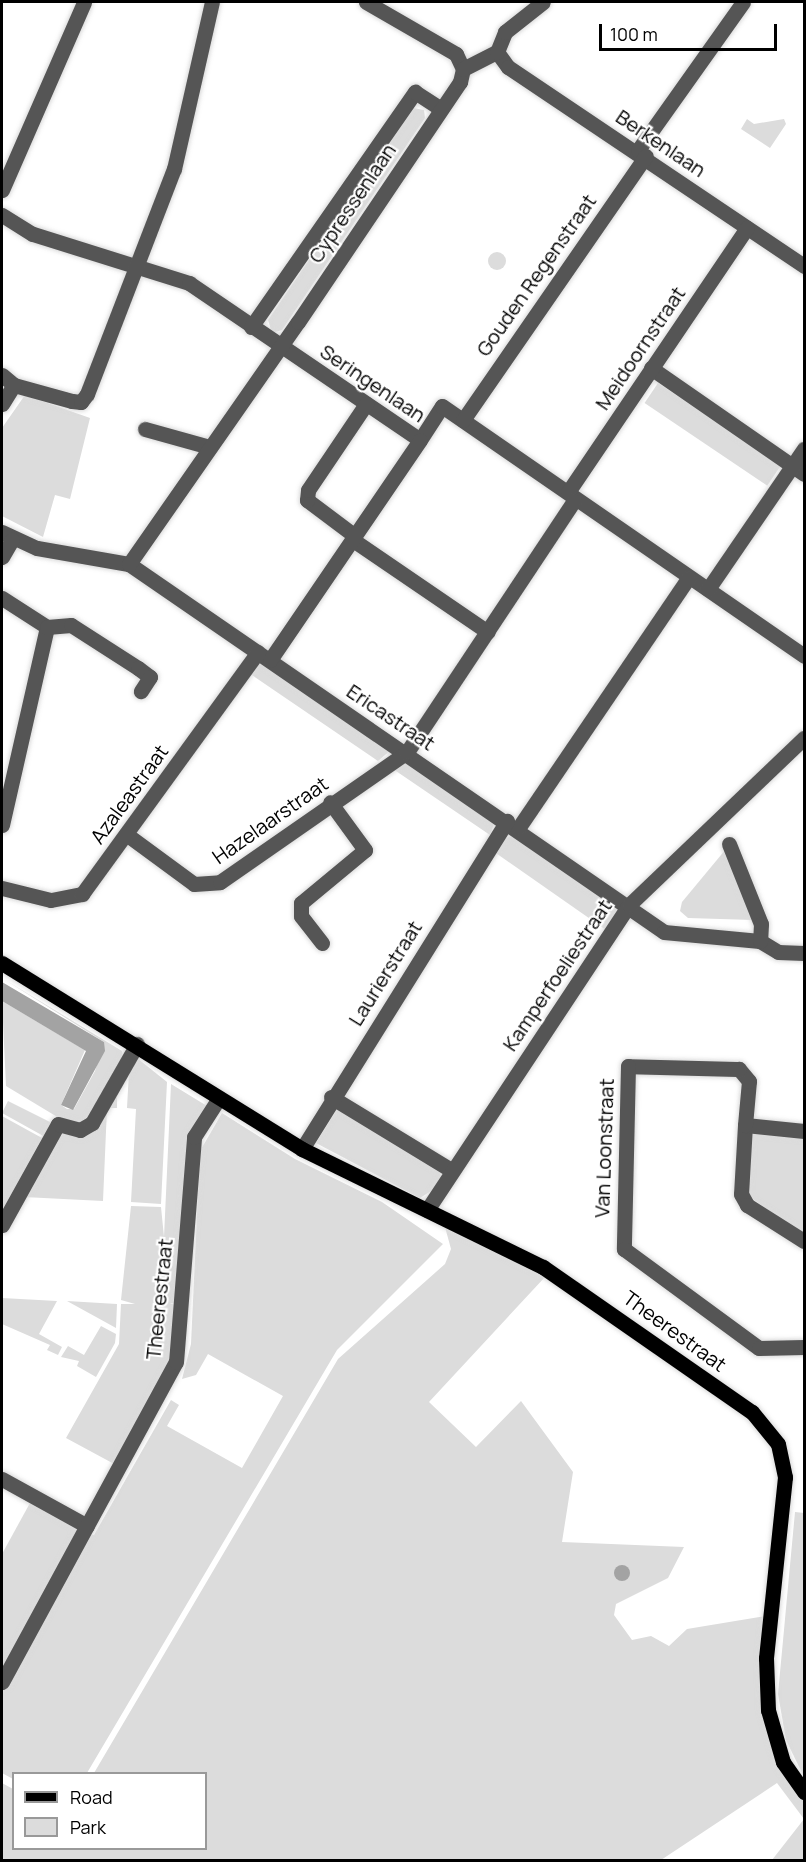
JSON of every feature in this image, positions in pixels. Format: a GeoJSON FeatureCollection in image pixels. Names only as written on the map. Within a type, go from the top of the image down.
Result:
{"type":"FeatureCollection","features":[{"type":"Feature","properties":{"kind":"main road","name":"Theerestraat"},"geometry":{"type":"LineString","coordinates":[[2,963],[137,1044],[302,1149],[543,1267],[608,1308],[752,1412],[773,1436],[785,1477],[766,1658],[768,1710],[783,1762],[804,1792]]}},
{"type":"Feature","properties":{"kind":"street"},"geometry":{"type":"LineString","coordinates":[[2,190],[84,2]]}},
{"type":"Feature","properties":{"kind":"street"},"geometry":{"type":"LineString","coordinates":[[2,375],[14,385],[72,402],[81,402],[87,394],[141,267],[174,169],[212,2]]}},
{"type":"Feature","properties":{"kind":"street"},"geometry":{"type":"LineString","coordinates":[[366,2],[450,50],[462,69],[497,52],[505,32],[543,2]]}},
{"type":"Feature","properties":{"kind":"street","name":"Gouden Regenstraat"},"geometry":{"type":"LineString","coordinates":[[463,420],[743,2]]}},
{"type":"Feature","properties":{"kind":"street","name":"Berkenlaan"},"geometry":{"type":"LineString","coordinates":[[497,52],[508,67],[642,153],[804,266]]}},
{"type":"Feature","properties":{"kind":"street","name":"Cypressenlaan"},"geometry":{"type":"LineString","coordinates":[[129,564],[280,346],[440,108],[462,69]]}},
{"type":"Feature","properties":{"kind":"street"},"geometry":{"type":"LineString","coordinates":[[251,327],[415,92],[440,108]]}},
{"type":"Feature","properties":{"kind":"street","name":"Seringenlaan"},"geometry":{"type":"LineString","coordinates":[[2,215],[33,234],[189,283],[420,440],[442,406],[804,656]]}},
{"type":"Feature","properties":{"kind":"street","name":"Meidoornstraat"},"geometry":{"type":"LineString","coordinates":[[407,752],[488,632],[651,368],[747,228]]}},
{"type":"Feature","properties":{"kind":"street"},"geometry":{"type":"LineString","coordinates":[[651,368],[799,470]]}},
{"type":"Feature","properties":{"kind":"street"},"geometry":{"type":"LineString","coordinates":[[2,404],[14,385]]}},
{"type":"Feature","properties":{"kind":"street"},"geometry":{"type":"LineString","coordinates":[[366,404],[308,490],[307,500],[354,538],[488,632]]}},
{"type":"Feature","properties":{"kind":"street"},"geometry":{"type":"LineString","coordinates":[[145,429],[210,447]]}},
{"type":"Feature","properties":{"kind":"street"},"geometry":{"type":"LineString","coordinates":[[264,656],[354,538],[420,440]]}},
{"type":"Feature","properties":{"kind":"street"},"geometry":{"type":"LineString","coordinates":[[708,589],[799,470],[804,449]]}},
{"type":"Feature","properties":{"kind":"street"},"geometry":{"type":"LineString","coordinates":[[2,557],[7,536],[129,564]]}},
{"type":"Feature","properties":{"kind":"street","name":"Ericastraat"},"geometry":{"type":"LineString","coordinates":[[129,564],[676,936],[760,940]]}},
{"type":"Feature","properties":{"kind":"street","name":"Laurierstraat"},"geometry":{"type":"LineString","coordinates":[[302,1149],[332,1097],[513,824],[688,578]]}},
{"type":"Feature","properties":{"kind":"street"},"geometry":{"type":"LineString","coordinates":[[2,598],[47,627],[71,624],[138,668],[150,677],[141,691]]}},
{"type":"Feature","properties":{"kind":"street"},"geometry":{"type":"LineString","coordinates":[[2,825],[47,627]]}},
{"type":"Feature","properties":{"kind":"street","name":"Azaleastraat"},"geometry":{"type":"LineString","coordinates":[[2,888],[68,900],[82,894],[264,656]]}},
{"type":"Feature","properties":{"kind":"street","name":"Kamperfoeliestraat"},"geometry":{"type":"LineString","coordinates":[[427,1210],[451,1170],[629,905],[804,738]]}},
{"type":"Feature","properties":{"kind":"street","name":"Hazelaarstraat"},"geometry":{"type":"LineString","coordinates":[[126,834],[194,884],[220,882],[330,802],[407,752]]}},
{"type":"Feature","properties":{"kind":"street"},"geometry":{"type":"LineString","coordinates":[[322,943],[301,916],[301,903],[365,850],[330,802]]}},
{"type":"Feature","properties":{"kind":"street"},"geometry":{"type":"LineString","coordinates":[[729,844],[761,924],[760,940],[778,952],[804,953]]}},
{"type":"Feature","properties":{"kind":"street"},"geometry":{"type":"LineString","coordinates":[[2,1226],[58,1124],[81,1130],[92,1123],[137,1044]]}},
{"type":"Feature","properties":{"kind":"street","name":"Van Loonstraat"},"geometry":{"type":"LineString","coordinates":[[745,1125],[746,1072],[628,1066],[624,1249],[759,1348],[804,1347]]}},
{"type":"Feature","properties":{"kind":"street"},"geometry":{"type":"LineString","coordinates":[[332,1097],[451,1170]]}},
{"type":"Feature","properties":{"kind":"street","name":"Theerestraat"},"geometry":{"type":"LineString","coordinates":[[2,1682],[176,1362],[194,1137],[219,1098]]}},
{"type":"Feature","properties":{"kind":"street"},"geometry":{"type":"LineString","coordinates":[[804,1131],[745,1125],[741,1194],[747,1205],[804,1241]]}},
{"type":"Feature","properties":{"kind":"street"},"geometry":{"type":"LineString","coordinates":[[2,1479],[87,1526]]}},
{"type":"Feature","properties":{"kind":"green space"},"geometry":{"type":"Polygon","coordinates":[[[413,108],[424,110],[425,118],[282,330],[272,333],[268,320],[413,108]]]}},
{"type":"Feature","properties":{"kind":"green space"},"geometry":{"type":"Polygon","coordinates":[[[747,119],[754,124],[784,119],[786,124],[770,148],[741,129],[747,119]]]}},
{"type":"Feature","properties":{"kind":"green space"},"geometry":{"type":"Polygon","coordinates":[[[497,252],[503,255],[506,261],[503,267],[497,270],[491,267],[488,261],[491,255],[497,252]]]}},
{"type":"Feature","properties":{"kind":"green space"},"geometry":{"type":"Polygon","coordinates":[[[658,383],[781,466],[767,486],[645,403],[658,383]]]}},
{"type":"Feature","properties":{"kind":"green space"},"geometry":{"type":"Polygon","coordinates":[[[25,395],[90,418],[70,499],[55,495],[43,537],[2,516],[2,428],[25,395]]]}},
{"type":"Feature","properties":{"kind":"green space"},"geometry":{"type":"Polygon","coordinates":[[[258,662],[392,749],[378,761],[249,673],[258,662]]]}},
{"type":"Feature","properties":{"kind":"green space"},"geometry":{"type":"Polygon","coordinates":[[[406,758],[494,824],[490,835],[393,769],[406,758]]]}},
{"type":"Feature","properties":{"kind":"green space"},"geometry":{"type":"Polygon","coordinates":[[[520,834],[623,905],[606,930],[493,851],[505,838],[520,834]]]}},
{"type":"Feature","properties":{"kind":"green space"},"geometry":{"type":"Polygon","coordinates":[[[726,849],[753,920],[688,918],[680,911],[682,902],[726,849]]]}},
{"type":"Feature","properties":{"kind":"green space"},"geometry":{"type":"Polygon","coordinates":[[[2,978],[122,1051],[123,1058],[82,1125],[59,1118],[6,1086],[2,1001],[85,1050],[61,1105],[67,1109],[74,1109],[95,1071],[104,1042],[2,978]]]}},
{"type":"Feature","properties":{"kind":"green space"},"geometry":{"type":"Polygon","coordinates":[[[137,1058],[167,1082],[161,1204],[131,1202],[136,1109],[127,1108],[129,1071],[137,1058]]]}},
{"type":"Feature","properties":{"kind":"green space"},"geometry":{"type":"Polygon","coordinates":[[[171,1084],[207,1106],[190,1132],[179,1303],[170,1303],[179,1307],[175,1350],[116,1465],[66,1438],[119,1344],[121,1304],[135,1304],[121,1300],[131,1206],[161,1207],[164,1237],[171,1084]]]}},
{"type":"Feature","properties":{"kind":"green space"},"geometry":{"type":"Polygon","coordinates":[[[117,1093],[117,1108],[107,1108],[103,1201],[24,1197],[57,1139],[117,1093]]]}},
{"type":"Feature","properties":{"kind":"green space"},"geometry":{"type":"Polygon","coordinates":[[[8,1101],[54,1124],[47,1138],[2,1113],[8,1101]]]}},
{"type":"Feature","properties":{"kind":"green space"},"geometry":{"type":"Polygon","coordinates":[[[338,1108],[439,1169],[441,1178],[431,1191],[420,1198],[316,1143],[338,1108]]]}},
{"type":"Feature","properties":{"kind":"green space"},"geometry":{"type":"Polygon","coordinates":[[[222,1113],[295,1159],[382,1202],[443,1244],[337,1350],[88,1772],[12,1772],[12,1778],[2,1773],[2,1690],[86,1534],[94,1535],[171,1400],[179,1405],[167,1426],[242,1468],[283,1396],[208,1354],[196,1375],[182,1379],[191,1344],[200,1151],[222,1113]]]}},
{"type":"Feature","properties":{"kind":"green space"},"geometry":{"type":"Polygon","coordinates":[[[2,1116],[42,1138],[2,1211],[2,1116]]]}},
{"type":"Feature","properties":{"kind":"green space"},"geometry":{"type":"Polygon","coordinates":[[[748,1130],[804,1134],[804,1236],[746,1194],[748,1130]]]}},
{"type":"Feature","properties":{"kind":"green space"},"geometry":{"type":"Polygon","coordinates":[[[445,1227],[545,1277],[429,1402],[476,1447],[521,1401],[573,1472],[562,1542],[684,1547],[668,1578],[616,1604],[614,1615],[632,1640],[651,1636],[669,1646],[687,1629],[766,1616],[762,1702],[804,1799],[804,1819],[777,1783],[661,1860],[2,1860],[2,1783],[12,1788],[12,1850],[207,1850],[207,1772],[95,1772],[338,1359],[445,1264],[451,1249],[445,1227]]]}},
{"type":"Feature","properties":{"kind":"green space"},"geometry":{"type":"Polygon","coordinates":[[[2,1298],[57,1301],[39,1334],[62,1347],[58,1355],[47,1350],[50,1345],[2,1324],[2,1298]]]}},
{"type":"Feature","properties":{"kind":"green space"},"geometry":{"type":"Polygon","coordinates":[[[67,1301],[117,1304],[116,1328],[67,1301]]]}},
{"type":"Feature","properties":{"kind":"green space"},"geometry":{"type":"Polygon","coordinates":[[[101,1326],[116,1334],[115,1343],[96,1377],[77,1366],[79,1361],[61,1357],[68,1346],[84,1355],[101,1326]]]}},
{"type":"Feature","properties":{"kind":"green space"},"geometry":{"type":"Polygon","coordinates":[[[30,1503],[79,1530],[2,1673],[2,1554],[30,1503]]]}},
{"type":"Feature","properties":{"kind":"green space"},"geometry":{"type":"Polygon","coordinates":[[[795,1512],[804,1513],[804,1777],[786,1740],[778,1694],[795,1512]]]}},
{"type":"Feature","properties":{"kind":"green space"},"geometry":{"type":"Polygon","coordinates":[[[804,1819],[804,1860],[772,1860],[804,1819]]]}},
{"type":"Feature","properties":{"kind":"shaded area"},"geometry":{"type":"Polygon","coordinates":[[[2,982],[104,1042],[105,1051],[73,1110],[61,1105],[86,1051],[2,1001],[2,982]]]}},
{"type":"Feature","properties":{"kind":"shaded area"},"geometry":{"type":"Polygon","coordinates":[[[619,1565],[625,1565],[630,1573],[628,1579],[619,1581],[614,1576],[614,1570],[619,1565]]]}}]}
